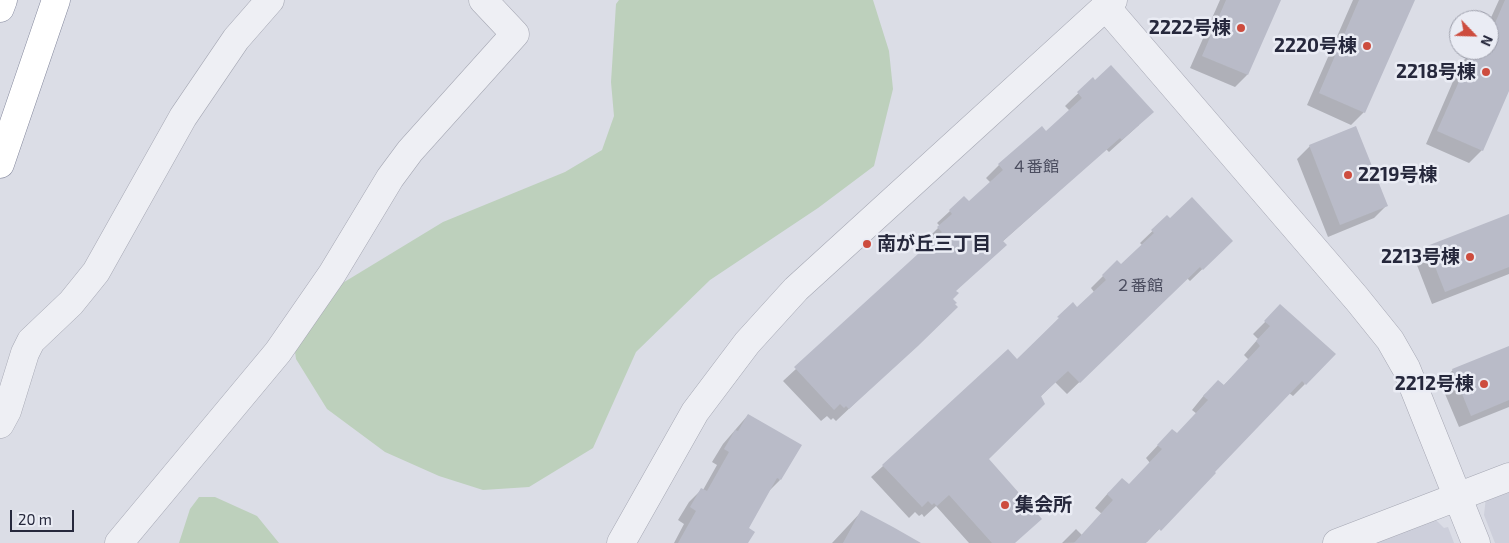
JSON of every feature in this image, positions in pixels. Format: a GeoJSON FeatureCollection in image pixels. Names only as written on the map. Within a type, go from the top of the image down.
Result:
{"type":"FeatureCollection","features":[{"type":"Feature","properties":{"kind":"highway"},"geometry":{"type":"LineString","coordinates":[[0,8],[3,0]]}},
{"type":"Feature","properties":{"kind":"highway"},"geometry":{"type":"LineString","coordinates":[[0,164],[56,0]]}},
{"type":"Feature","properties":{"kind":"street"},"geometry":{"type":"LineString","coordinates":[[0,424],[7,411],[24,353],[30,341],[71,303],[96,272],[183,117],[236,39],[270,0]]}},
{"type":"Feature","properties":{"kind":"street"},"geometry":{"type":"LineString","coordinates":[[119,543],[278,352],[332,274],[390,178],[410,152],[515,34],[483,0]]}},
{"type":"Feature","properties":{"kind":"street"},"geometry":{"type":"LineString","coordinates":[[621,543],[695,412],[747,343],[796,288],[1109,3],[1390,340],[1406,368],[1476,543]]}},
{"type":"Feature","properties":{"kind":"street"},"geometry":{"type":"LineString","coordinates":[[1336,543],[1509,476]]}},
{"type":"Feature","properties":{"kind":"shaded area"},"geometry":{"type":"Polygon","coordinates":[[[1509,488],[1509,543],[1495,543],[1484,515],[1486,497],[1509,488]]]}},
{"type":"Feature","properties":{"kind":"shaded area"},"geometry":{"type":"Polygon","coordinates":[[[1435,519],[1444,528],[1448,527],[1454,543],[1369,543],[1435,519]]]}},
{"type":"Feature","properties":{"kind":"green space"},"geometry":{"type":"Polygon","coordinates":[[[619,0],[873,0],[889,51],[893,89],[874,166],[818,208],[710,280],[636,352],[593,448],[529,487],[483,490],[439,476],[385,452],[327,409],[296,359],[290,315],[443,222],[565,172],[602,150],[614,116],[611,82],[616,4],[619,0]]]}},
{"type":"Feature","properties":{"kind":"green space"},"geometry":{"type":"Polygon","coordinates":[[[199,497],[215,497],[257,516],[279,543],[179,543],[190,509],[199,497]]]}},
{"type":"Feature","properties":{"kind":"building","name":"2222号棟"},"geometry":{"type":"Polygon","coordinates":[[[1226,0],[1281,0],[1248,75],[1202,56],[1226,0]]]}},
{"type":"Feature","properties":{"kind":"building","name":"2220号棟"},"geometry":{"type":"Polygon","coordinates":[[[1359,0],[1415,0],[1365,113],[1319,93],[1359,0]]]}},
{"type":"Feature","properties":{"kind":"building","name":"2218号棟"},"geometry":{"type":"Polygon","coordinates":[[[1505,0],[1509,0],[1509,91],[1483,151],[1437,131],[1469,60],[1499,60],[1499,14],[1505,0]]]}},
{"type":"Feature","properties":{"kind":"building"},"geometry":{"type":"Polygon","coordinates":[[[1111,65],[1154,112],[1122,140],[1120,138],[1003,241],[1007,245],[956,291],[959,293],[953,299],[958,307],[918,346],[849,409],[846,406],[844,408],[840,404],[834,410],[794,367],[942,232],[937,227],[952,214],[949,210],[964,196],[969,201],[1003,170],[998,164],[1042,126],[1046,131],[1082,98],[1077,92],[1093,77],[1095,80],[1111,65]]]}},
{"type":"Feature","properties":{"kind":"building","name":"2219号棟"},"geometry":{"type":"Polygon","coordinates":[[[1356,126],[1388,206],[1340,225],[1309,145],[1356,126]]]}},
{"type":"Feature","properties":{"kind":"building"},"geometry":{"type":"Polygon","coordinates":[[[1192,197],[1233,241],[1203,270],[1200,267],[1080,383],[1068,371],[1041,396],[1045,404],[989,459],[1042,519],[1015,543],[992,543],[949,495],[937,506],[934,503],[932,505],[928,501],[922,507],[882,465],[1008,349],[1017,359],[1073,302],[1077,307],[1106,280],[1102,275],[1117,260],[1121,264],[1154,233],[1151,230],[1167,215],[1170,218],[1192,197]]]}},
{"type":"Feature","properties":{"kind":"building","name":"2213号棟"},"geometry":{"type":"Polygon","coordinates":[[[1509,214],[1509,267],[1445,292],[1427,246],[1509,214]]]}},
{"type":"Feature","properties":{"kind":"building"},"geometry":{"type":"Polygon","coordinates":[[[1280,304],[1336,354],[1306,385],[1302,381],[1161,531],[1159,529],[1146,543],[1074,543],[1113,500],[1107,494],[1122,478],[1129,484],[1162,449],[1157,445],[1172,429],[1177,433],[1208,400],[1203,396],[1218,380],[1224,385],[1260,346],[1256,341],[1270,326],[1264,321],[1280,304]]]}},
{"type":"Feature","properties":{"kind":"building","name":"2212号棟"},"geometry":{"type":"Polygon","coordinates":[[[1509,346],[1509,400],[1471,416],[1452,369],[1509,346]]]}},
{"type":"Feature","properties":{"kind":"building"},"geometry":{"type":"Polygon","coordinates":[[[748,414],[802,445],[781,480],[777,478],[749,528],[755,532],[748,543],[678,543],[696,511],[690,507],[701,488],[707,491],[729,452],[724,449],[735,430],[738,431],[748,414]]]}},
{"type":"Feature","properties":{"kind":"building"},"geometry":{"type":"Polygon","coordinates":[[[861,510],[893,527],[921,543],[843,543],[861,510]]]}},
{"type":"Feature","properties":{"kind":"place","name":"2222号棟"},"geometry":{"type":"Point","coordinates":[1241,28]}},
{"type":"Feature","properties":{"kind":"place","name":"2220号棟"},"geometry":{"type":"Point","coordinates":[1367,46]}},
{"type":"Feature","properties":{"kind":"place","name":"2218号棟"},"geometry":{"type":"Point","coordinates":[1486,72]}},
{"type":"Feature","properties":{"kind":"place","name":"2219号棟"},"geometry":{"type":"Point","coordinates":[1348,175]}},
{"type":"Feature","properties":{"kind":"place","name":"南が丘三丁目"},"geometry":{"type":"Point","coordinates":[867,244]}},
{"type":"Feature","properties":{"kind":"place","name":"2213号棟"},"geometry":{"type":"Point","coordinates":[1470,257]}},
{"type":"Feature","properties":{"kind":"place","name":"2212号棟"},"geometry":{"type":"Point","coordinates":[1484,384]}},
{"type":"Feature","properties":{"kind":"place","name":"集会所"},"geometry":{"type":"Point","coordinates":[1005,505]}}]}
